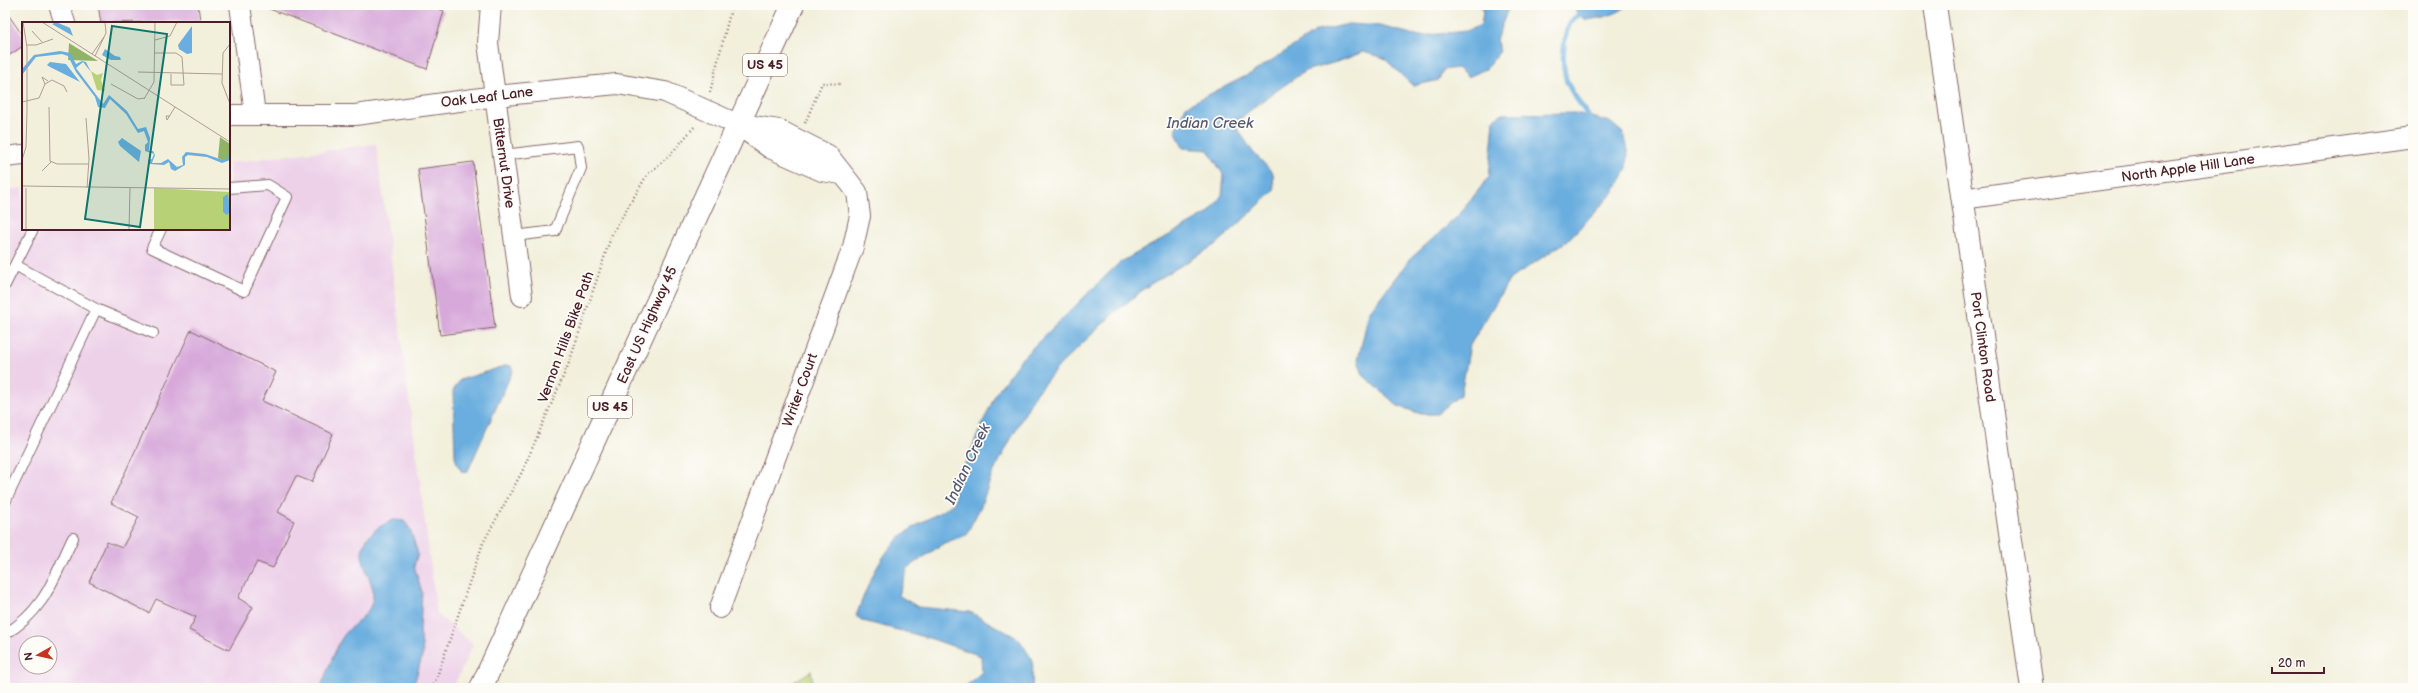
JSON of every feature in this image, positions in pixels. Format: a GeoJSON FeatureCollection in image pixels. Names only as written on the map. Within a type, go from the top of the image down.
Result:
{"type":"FeatureCollection","features":[{"type":"Feature","properties":{"kind":"main road","name":"East US Highway 45"},"geometry":{"type":"LineString","coordinates":[[481,688],[565,509],[737,124],[792,5]]}},
{"type":"Feature","properties":{"kind":"main road","name":"Port Clinton Road"},"geometry":{"type":"LineString","coordinates":[[1935,5],[2032,688]]}},
{"type":"Feature","properties":{"kind":"street"},"geometry":{"type":"LineString","coordinates":[[59,5],[65,22]]}},
{"type":"Feature","properties":{"kind":"street"},"geometry":{"type":"LineString","coordinates":[[240,5],[255,114]]}},
{"type":"Feature","properties":{"kind":"street","name":"Bitternut Drive"},"geometry":{"type":"LineString","coordinates":[[491,5],[488,43],[522,296]]}},
{"type":"Feature","properties":{"kind":"street","name":"Oak Leaf Lane"},"geometry":{"type":"LineString","coordinates":[[230,115],[354,115],[496,96],[617,84],[665,92],[737,124]]}},
{"type":"Feature","properties":{"kind":"street","name":"Writer Court"},"geometry":{"type":"LineString","coordinates":[[720,608],[853,247],[860,216],[857,192],[841,174],[822,171],[770,148],[737,124]]}},
{"type":"Feature","properties":{"kind":"street","name":"North Apple Hill Lane"},"geometry":{"type":"LineString","coordinates":[[1962,199],[2413,137]]}},
{"type":"Feature","properties":{"kind":"street"},"geometry":{"type":"LineString","coordinates":[[5,157],[22,155]]}},
{"type":"Feature","properties":{"kind":"lane"},"geometry":{"type":"LineString","coordinates":[[503,155],[578,146],[581,168],[554,231],[514,236]]}},
{"type":"Feature","properties":{"kind":"lane"},"geometry":{"type":"LineString","coordinates":[[161,230],[152,248],[244,291],[287,197],[268,185],[230,188]]}},
{"type":"Feature","properties":{"kind":"lane"},"geometry":{"type":"LineString","coordinates":[[5,285],[33,230]]}},
{"type":"Feature","properties":{"kind":"lane"},"geometry":{"type":"LineString","coordinates":[[14,265],[96,309],[153,333]]}},
{"type":"Feature","properties":{"kind":"lane"},"geometry":{"type":"LineString","coordinates":[[5,502],[96,309]]}},
{"type":"Feature","properties":{"kind":"lane"},"geometry":{"type":"LineString","coordinates":[[5,634],[19,626],[44,601],[73,538]]}},
{"type":"Feature","properties":{"kind":"path","name":"Vernon Hills Bike Path"},"geometry":{"type":"LineString","coordinates":[[433,688],[483,543],[522,472],[569,363],[612,234],[647,175],[670,155],[693,130],[705,109],[732,5]]}},
{"type":"Feature","properties":{"kind":"path"},"geometry":{"type":"LineString","coordinates":[[803,128],[822,83],[840,84]]}},
{"type":"Feature","properties":{"kind":"shaded area"},"geometry":{"type":"Polygon","coordinates":[[[376,144],[437,614],[473,644],[453,688],[5,688],[5,190],[22,188],[22,230],[230,230],[230,163],[376,144]]]}},
{"type":"Feature","properties":{"kind":"green space"},"geometry":{"type":"Polygon","coordinates":[[[811,671],[814,688],[784,688],[786,687],[811,671]]]}},
{"type":"Feature","properties":{"kind":"water","name":"Indian Creek"},"geometry":{"type":"Polygon","coordinates":[[[1480,5],[1509,6],[1496,40],[1500,51],[1486,69],[1468,77],[1457,68],[1443,70],[1439,80],[1413,86],[1384,58],[1363,52],[1340,61],[1305,71],[1242,117],[1237,128],[1253,152],[1273,173],[1274,191],[1218,243],[1149,285],[1115,312],[1060,365],[1036,393],[992,475],[981,506],[966,535],[944,543],[908,568],[898,595],[918,607],[970,612],[1019,639],[1033,661],[1032,688],[961,688],[965,687],[982,672],[981,656],[929,638],[863,621],[856,616],[875,572],[895,542],[922,522],[954,503],[957,482],[996,393],[1021,359],[1119,263],[1209,213],[1222,195],[1224,176],[1208,150],[1183,148],[1175,130],[1186,106],[1252,73],[1317,31],[1349,24],[1380,26],[1420,36],[1466,31],[1481,25],[1483,12],[1480,5]]]}},
{"type":"Feature","properties":{"kind":"water"},"geometry":{"type":"Polygon","coordinates":[[[1574,5],[1628,5],[1614,14],[1587,20],[1577,14],[1574,5]]]}},
{"type":"Feature","properties":{"kind":"water"},"geometry":{"type":"Polygon","coordinates":[[[1576,113],[1610,122],[1623,133],[1628,150],[1627,169],[1614,192],[1567,241],[1510,279],[1470,345],[1461,394],[1437,414],[1421,414],[1398,406],[1363,375],[1358,360],[1369,312],[1409,260],[1457,217],[1489,177],[1494,120],[1501,114],[1576,113]]]}},
{"type":"Feature","properties":{"kind":"water"},"geometry":{"type":"Polygon","coordinates":[[[508,365],[511,366],[513,370],[467,472],[462,472],[457,464],[455,456],[453,391],[460,380],[508,365]]]}},
{"type":"Feature","properties":{"kind":"water"},"geometry":{"type":"Polygon","coordinates":[[[394,520],[404,521],[410,529],[418,554],[414,566],[422,592],[420,630],[423,653],[413,688],[320,688],[334,653],[341,640],[366,613],[372,601],[372,587],[362,553],[365,541],[378,528],[394,520]]]}},
{"type":"Feature","properties":{"kind":"building"},"geometry":{"type":"Polygon","coordinates":[[[98,5],[198,5],[200,21],[150,22],[101,22],[98,5]]]}},
{"type":"Feature","properties":{"kind":"building"},"geometry":{"type":"Polygon","coordinates":[[[259,5],[426,5],[444,11],[427,69],[259,5]]]}},
{"type":"Feature","properties":{"kind":"building"},"geometry":{"type":"Polygon","coordinates":[[[5,10],[22,35],[22,47],[5,58],[5,10]]]}},
{"type":"Feature","properties":{"kind":"building"},"geometry":{"type":"Polygon","coordinates":[[[473,162],[495,328],[440,335],[418,169],[473,162]]]}},
{"type":"Feature","properties":{"kind":"building"},"geometry":{"type":"Polygon","coordinates":[[[191,330],[276,372],[262,401],[333,434],[312,482],[296,476],[278,512],[294,521],[273,568],[257,562],[238,598],[253,607],[229,650],[189,630],[196,617],[156,599],[149,613],[89,582],[107,542],[122,548],[139,517],[111,503],[191,330]]]}},
{"type":"Feature","properties":{"kind":"waterway"},"geometry":{"type":"LineString","coordinates":[[1579,15],[1573,20],[1569,27],[1566,35],[1563,56],[1567,82],[1589,117]]}}]}
